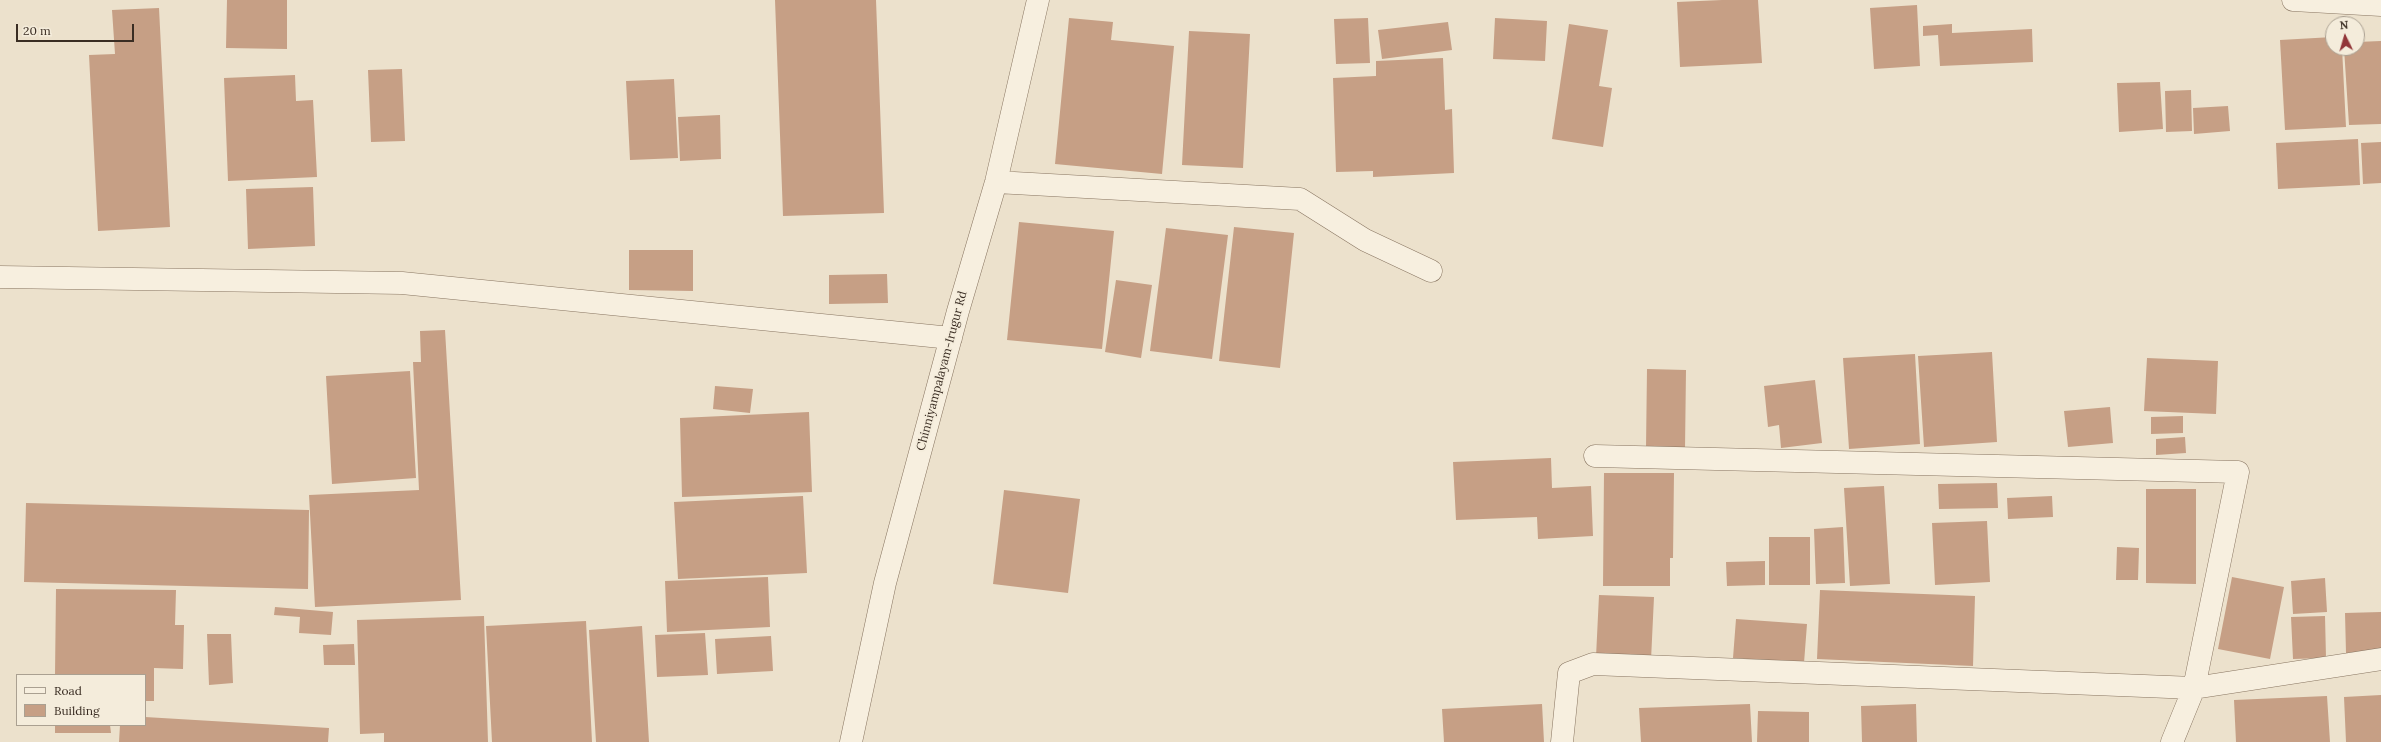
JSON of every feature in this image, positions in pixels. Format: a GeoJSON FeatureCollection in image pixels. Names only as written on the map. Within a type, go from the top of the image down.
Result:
{"type":"FeatureCollection","features":[{"type":"Feature","properties":{"kind":"street","name":"Chinniyampalayam-Irugur Rd"},"geometry":{"type":"LineString","coordinates":[[851,742],[885,583],[951,338],[996,182],[1038,0]]}},
{"type":"Feature","properties":{"kind":"street"},"geometry":{"type":"LineString","coordinates":[[2293,0],[2381,5]]}},
{"type":"Feature","properties":{"kind":"street"},"geometry":{"type":"LineString","coordinates":[[996,182],[1300,199],[1365,240],[1431,271]]}},
{"type":"Feature","properties":{"kind":"street"},"geometry":{"type":"LineString","coordinates":[[0,277],[402,283],[951,338]]}},
{"type":"Feature","properties":{"kind":"street"},"geometry":{"type":"LineString","coordinates":[[1595,456],[2238,472],[2194,688],[2172,742]]}},
{"type":"Feature","properties":{"kind":"street"},"geometry":{"type":"LineString","coordinates":[[1562,742],[1569,673],[1593,664],[2194,688],[2381,659]]}},
{"type":"Feature","properties":{"kind":"building"},"geometry":{"type":"Polygon","coordinates":[[[227,0],[287,0],[287,49],[226,48],[227,0]]]}},
{"type":"Feature","properties":{"kind":"building"},"geometry":{"type":"Polygon","coordinates":[[[775,0],[876,0],[884,213],[783,216],[775,0]]]}},
{"type":"Feature","properties":{"kind":"building"},"geometry":{"type":"Polygon","coordinates":[[[1758,0],[1762,63],[1680,67],[1677,2],[1758,0]]]}},
{"type":"Feature","properties":{"kind":"building"},"geometry":{"type":"Polygon","coordinates":[[[1917,5],[1920,66],[1874,69],[1870,8],[1917,5]]]}},
{"type":"Feature","properties":{"kind":"building"},"geometry":{"type":"Polygon","coordinates":[[[159,8],[170,227],[98,231],[89,55],[115,54],[112,10],[159,8]]]}},
{"type":"Feature","properties":{"kind":"building"},"geometry":{"type":"Polygon","coordinates":[[[1069,18],[1113,22],[1111,40],[1174,46],[1162,174],[1055,164],[1069,18]]]}},
{"type":"Feature","properties":{"kind":"building"},"geometry":{"type":"Polygon","coordinates":[[[1368,18],[1370,63],[1336,64],[1334,19],[1368,18]]]}},
{"type":"Feature","properties":{"kind":"building"},"geometry":{"type":"Polygon","coordinates":[[[1495,18],[1547,21],[1545,61],[1493,59],[1495,18]]]}},
{"type":"Feature","properties":{"kind":"building"},"geometry":{"type":"Polygon","coordinates":[[[1448,22],[1452,50],[1382,59],[1378,30],[1448,22]]]}},
{"type":"Feature","properties":{"kind":"building"},"geometry":{"type":"Polygon","coordinates":[[[1569,24],[1608,30],[1599,86],[1612,88],[1603,147],[1552,139],[1569,24]]]}},
{"type":"Feature","properties":{"kind":"building"},"geometry":{"type":"Polygon","coordinates":[[[1952,24],[1952,33],[2032,29],[2033,62],[1940,66],[1938,35],[1923,36],[1923,26],[1952,24]]]}},
{"type":"Feature","properties":{"kind":"building"},"geometry":{"type":"Polygon","coordinates":[[[1189,31],[1250,34],[1243,168],[1182,165],[1189,31]]]}},
{"type":"Feature","properties":{"kind":"building"},"geometry":{"type":"Polygon","coordinates":[[[2325,37],[2325,56],[2342,56],[2346,127],[2285,130],[2280,40],[2325,37]]]}},
{"type":"Feature","properties":{"kind":"building"},"geometry":{"type":"Polygon","coordinates":[[[2381,41],[2381,124],[2349,125],[2345,56],[2365,56],[2365,42],[2381,41]]]}},
{"type":"Feature","properties":{"kind":"building"},"geometry":{"type":"Polygon","coordinates":[[[1443,58],[1445,110],[1452,109],[1454,173],[1373,177],[1373,171],[1336,172],[1333,78],[1376,76],[1376,61],[1443,58]]]}},
{"type":"Feature","properties":{"kind":"building"},"geometry":{"type":"Polygon","coordinates":[[[402,69],[405,141],[371,142],[368,70],[402,69]]]}},
{"type":"Feature","properties":{"kind":"building"},"geometry":{"type":"Polygon","coordinates":[[[295,75],[296,101],[313,100],[317,177],[228,181],[224,78],[295,75]]]}},
{"type":"Feature","properties":{"kind":"building"},"geometry":{"type":"Polygon","coordinates":[[[674,79],[678,158],[630,160],[626,81],[674,79]]]}},
{"type":"Feature","properties":{"kind":"building"},"geometry":{"type":"Polygon","coordinates":[[[2160,82],[2163,129],[2119,132],[2117,83],[2160,82]]]}},
{"type":"Feature","properties":{"kind":"building"},"geometry":{"type":"Polygon","coordinates":[[[2191,90],[2192,131],[2166,132],[2165,91],[2191,90]]]}},
{"type":"Feature","properties":{"kind":"building"},"geometry":{"type":"Polygon","coordinates":[[[2228,106],[2230,131],[2194,134],[2193,108],[2228,106]]]}},
{"type":"Feature","properties":{"kind":"building"},"geometry":{"type":"Polygon","coordinates":[[[720,115],[721,159],[680,161],[678,117],[720,115]]]}},
{"type":"Feature","properties":{"kind":"building"},"geometry":{"type":"Polygon","coordinates":[[[2358,139],[2360,185],[2278,189],[2276,143],[2358,139]]]}},
{"type":"Feature","properties":{"kind":"building"},"geometry":{"type":"Polygon","coordinates":[[[2381,142],[2381,183],[2363,184],[2361,143],[2381,142]]]}},
{"type":"Feature","properties":{"kind":"building"},"geometry":{"type":"Polygon","coordinates":[[[313,187],[315,246],[248,249],[246,189],[313,187]]]}},
{"type":"Feature","properties":{"kind":"building"},"geometry":{"type":"Polygon","coordinates":[[[1019,222],[1114,231],[1102,349],[1007,340],[1019,222]]]}},
{"type":"Feature","properties":{"kind":"building"},"geometry":{"type":"Polygon","coordinates":[[[1234,227],[1294,233],[1280,368],[1219,361],[1234,227]]]}},
{"type":"Feature","properties":{"kind":"building"},"geometry":{"type":"Polygon","coordinates":[[[1166,228],[1228,235],[1212,359],[1150,351],[1166,228]]]}},
{"type":"Feature","properties":{"kind":"building"},"geometry":{"type":"Polygon","coordinates":[[[629,250],[693,250],[693,291],[629,290],[629,250]]]}},
{"type":"Feature","properties":{"kind":"building"},"geometry":{"type":"Polygon","coordinates":[[[887,274],[888,303],[829,304],[829,275],[887,274]]]}},
{"type":"Feature","properties":{"kind":"building"},"geometry":{"type":"Polygon","coordinates":[[[1116,280],[1152,285],[1141,358],[1105,352],[1116,280]]]}},
{"type":"Feature","properties":{"kind":"building"},"geometry":{"type":"Polygon","coordinates":[[[445,330],[461,600],[315,607],[309,495],[419,490],[413,362],[421,362],[420,331],[445,330]]]}},
{"type":"Feature","properties":{"kind":"building"},"geometry":{"type":"Polygon","coordinates":[[[1992,352],[1997,442],[1924,447],[1918,356],[1992,352]]]}},
{"type":"Feature","properties":{"kind":"building"},"geometry":{"type":"Polygon","coordinates":[[[1915,354],[1920,444],[1849,449],[1843,358],[1915,354]]]}},
{"type":"Feature","properties":{"kind":"building"},"geometry":{"type":"Polygon","coordinates":[[[2147,358],[2218,361],[2216,414],[2144,411],[2147,358]]]}},
{"type":"Feature","properties":{"kind":"building"},"geometry":{"type":"Polygon","coordinates":[[[1647,369],[1686,370],[1685,449],[1646,448],[1647,369]]]}},
{"type":"Feature","properties":{"kind":"building"},"geometry":{"type":"Polygon","coordinates":[[[410,371],[416,478],[332,484],[326,376],[410,371]]]}},
{"type":"Feature","properties":{"kind":"building"},"geometry":{"type":"Polygon","coordinates":[[[1815,380],[1822,443],[1781,448],[1779,425],[1768,427],[1764,386],[1815,380]]]}},
{"type":"Feature","properties":{"kind":"building"},"geometry":{"type":"Polygon","coordinates":[[[715,386],[753,389],[750,413],[713,409],[715,386]]]}},
{"type":"Feature","properties":{"kind":"building"},"geometry":{"type":"Polygon","coordinates":[[[2110,407],[2113,443],[2068,447],[2064,411],[2110,407]]]}},
{"type":"Feature","properties":{"kind":"building"},"geometry":{"type":"Polygon","coordinates":[[[809,412],[812,492],[682,497],[680,418],[809,412]]]}},
{"type":"Feature","properties":{"kind":"building"},"geometry":{"type":"Polygon","coordinates":[[[2183,416],[2183,433],[2151,434],[2151,417],[2183,416]]]}},
{"type":"Feature","properties":{"kind":"building"},"geometry":{"type":"Polygon","coordinates":[[[2185,437],[2186,453],[2156,455],[2156,439],[2185,437]]]}},
{"type":"Feature","properties":{"kind":"building"},"geometry":{"type":"Polygon","coordinates":[[[1551,458],[1552,488],[1591,486],[1593,536],[1538,539],[1537,517],[1456,520],[1453,462],[1551,458]]]}},
{"type":"Feature","properties":{"kind":"building"},"geometry":{"type":"Polygon","coordinates":[[[1604,473],[1674,473],[1673,558],[1670,558],[1670,586],[1603,586],[1604,473]]]}},
{"type":"Feature","properties":{"kind":"building"},"geometry":{"type":"Polygon","coordinates":[[[1997,483],[1998,508],[1939,509],[1938,484],[1997,483]]]}},
{"type":"Feature","properties":{"kind":"building"},"geometry":{"type":"Polygon","coordinates":[[[1884,486],[1890,584],[1850,586],[1844,488],[1884,486]]]}},
{"type":"Feature","properties":{"kind":"building"},"geometry":{"type":"Polygon","coordinates":[[[2146,489],[2196,489],[2196,584],[2146,583],[2146,489]]]}},
{"type":"Feature","properties":{"kind":"building"},"geometry":{"type":"Polygon","coordinates":[[[1004,490],[1080,499],[1068,593],[993,584],[1004,490]]]}},
{"type":"Feature","properties":{"kind":"building"},"geometry":{"type":"Polygon","coordinates":[[[803,496],[807,573],[678,579],[674,502],[803,496]]]}},
{"type":"Feature","properties":{"kind":"building"},"geometry":{"type":"Polygon","coordinates":[[[2052,496],[2053,517],[2008,519],[2007,498],[2052,496]]]}},
{"type":"Feature","properties":{"kind":"building"},"geometry":{"type":"Polygon","coordinates":[[[26,503],[309,510],[308,589],[24,582],[26,503]]]}},
{"type":"Feature","properties":{"kind":"building"},"geometry":{"type":"Polygon","coordinates":[[[1987,521],[1990,582],[1935,585],[1932,523],[1987,521]]]}},
{"type":"Feature","properties":{"kind":"building"},"geometry":{"type":"Polygon","coordinates":[[[1843,527],[1845,583],[1816,584],[1814,529],[1843,527]]]}},
{"type":"Feature","properties":{"kind":"building"},"geometry":{"type":"Polygon","coordinates":[[[1769,537],[1810,537],[1810,585],[1769,585],[1769,537]]]}},
{"type":"Feature","properties":{"kind":"building"},"geometry":{"type":"Polygon","coordinates":[[[2117,547],[2139,548],[2138,580],[2116,580],[2117,547]]]}},
{"type":"Feature","properties":{"kind":"building"},"geometry":{"type":"Polygon","coordinates":[[[1765,561],[1765,585],[1727,586],[1726,562],[1765,561]]]}},
{"type":"Feature","properties":{"kind":"building"},"geometry":{"type":"Polygon","coordinates":[[[768,577],[770,627],[667,632],[665,581],[768,577]]]}},
{"type":"Feature","properties":{"kind":"building"},"geometry":{"type":"Polygon","coordinates":[[[2232,577],[2284,587],[2270,659],[2218,649],[2232,577]]]}},
{"type":"Feature","properties":{"kind":"building"},"geometry":{"type":"Polygon","coordinates":[[[2325,578],[2327,612],[2293,614],[2291,581],[2325,578]]]}},
{"type":"Feature","properties":{"kind":"building"},"geometry":{"type":"Polygon","coordinates":[[[56,589],[176,590],[175,625],[184,625],[183,669],[154,668],[154,701],[146,701],[146,674],[55,674],[56,589]]]}},
{"type":"Feature","properties":{"kind":"building"},"geometry":{"type":"Polygon","coordinates":[[[1820,590],[1975,596],[1973,666],[1817,659],[1820,590]]]}},
{"type":"Feature","properties":{"kind":"building"},"geometry":{"type":"Polygon","coordinates":[[[1599,595],[1654,597],[1651,660],[1596,657],[1599,595]]]}},
{"type":"Feature","properties":{"kind":"building"},"geometry":{"type":"Polygon","coordinates":[[[275,607],[333,612],[331,635],[299,633],[300,617],[274,615],[275,607]]]}},
{"type":"Feature","properties":{"kind":"building"},"geometry":{"type":"Polygon","coordinates":[[[2381,612],[2381,651],[2346,653],[2345,613],[2381,612]]]}},
{"type":"Feature","properties":{"kind":"building"},"geometry":{"type":"Polygon","coordinates":[[[484,616],[488,742],[384,742],[384,733],[360,734],[357,620],[484,616]]]}},
{"type":"Feature","properties":{"kind":"building"},"geometry":{"type":"Polygon","coordinates":[[[2325,616],[2326,658],[2293,659],[2291,617],[2325,616]]]}},
{"type":"Feature","properties":{"kind":"building"},"geometry":{"type":"Polygon","coordinates":[[[1736,619],[1807,624],[1804,663],[1733,658],[1736,619]]]}},
{"type":"Feature","properties":{"kind":"building"},"geometry":{"type":"Polygon","coordinates":[[[586,621],[592,742],[492,742],[486,626],[586,621]]]}},
{"type":"Feature","properties":{"kind":"building"},"geometry":{"type":"Polygon","coordinates":[[[642,626],[649,742],[596,742],[589,630],[642,626]]]}},
{"type":"Feature","properties":{"kind":"building"},"geometry":{"type":"Polygon","coordinates":[[[705,633],[708,675],[657,677],[655,635],[705,633]]]}},
{"type":"Feature","properties":{"kind":"building"},"geometry":{"type":"Polygon","coordinates":[[[207,634],[231,634],[233,683],[209,685],[207,634]]]}},
{"type":"Feature","properties":{"kind":"building"},"geometry":{"type":"Polygon","coordinates":[[[771,636],[773,671],[717,674],[715,639],[771,636]]]}},
{"type":"Feature","properties":{"kind":"building"},"geometry":{"type":"Polygon","coordinates":[[[354,644],[355,665],[324,665],[323,645],[354,644]]]}},
{"type":"Feature","properties":{"kind":"building"},"geometry":{"type":"Polygon","coordinates":[[[2381,695],[2381,742],[2346,742],[2344,697],[2381,695]]]}},
{"type":"Feature","properties":{"kind":"building"},"geometry":{"type":"Polygon","coordinates":[[[2327,696],[2330,742],[2236,742],[2234,700],[2327,696]]]}},
{"type":"Feature","properties":{"kind":"building"},"geometry":{"type":"Polygon","coordinates":[[[1542,704],[1544,742],[1444,742],[1442,709],[1542,704]]]}},
{"type":"Feature","properties":{"kind":"building"},"geometry":{"type":"Polygon","coordinates":[[[1750,704],[1752,742],[1641,742],[1639,708],[1750,704]]]}},
{"type":"Feature","properties":{"kind":"building"},"geometry":{"type":"Polygon","coordinates":[[[1916,704],[1917,742],[1862,742],[1861,706],[1916,704]]]}},
{"type":"Feature","properties":{"kind":"building"},"geometry":{"type":"Polygon","coordinates":[[[1758,711],[1809,712],[1809,742],[1757,742],[1758,711]]]}},
{"type":"Feature","properties":{"kind":"building"},"geometry":{"type":"Polygon","coordinates":[[[146,717],[329,728],[328,742],[119,742],[120,726],[146,726],[146,717]]]}},
{"type":"Feature","properties":{"kind":"building"},"geometry":{"type":"Polygon","coordinates":[[[55,726],[110,726],[111,733],[55,733],[55,726]]]}}]}
